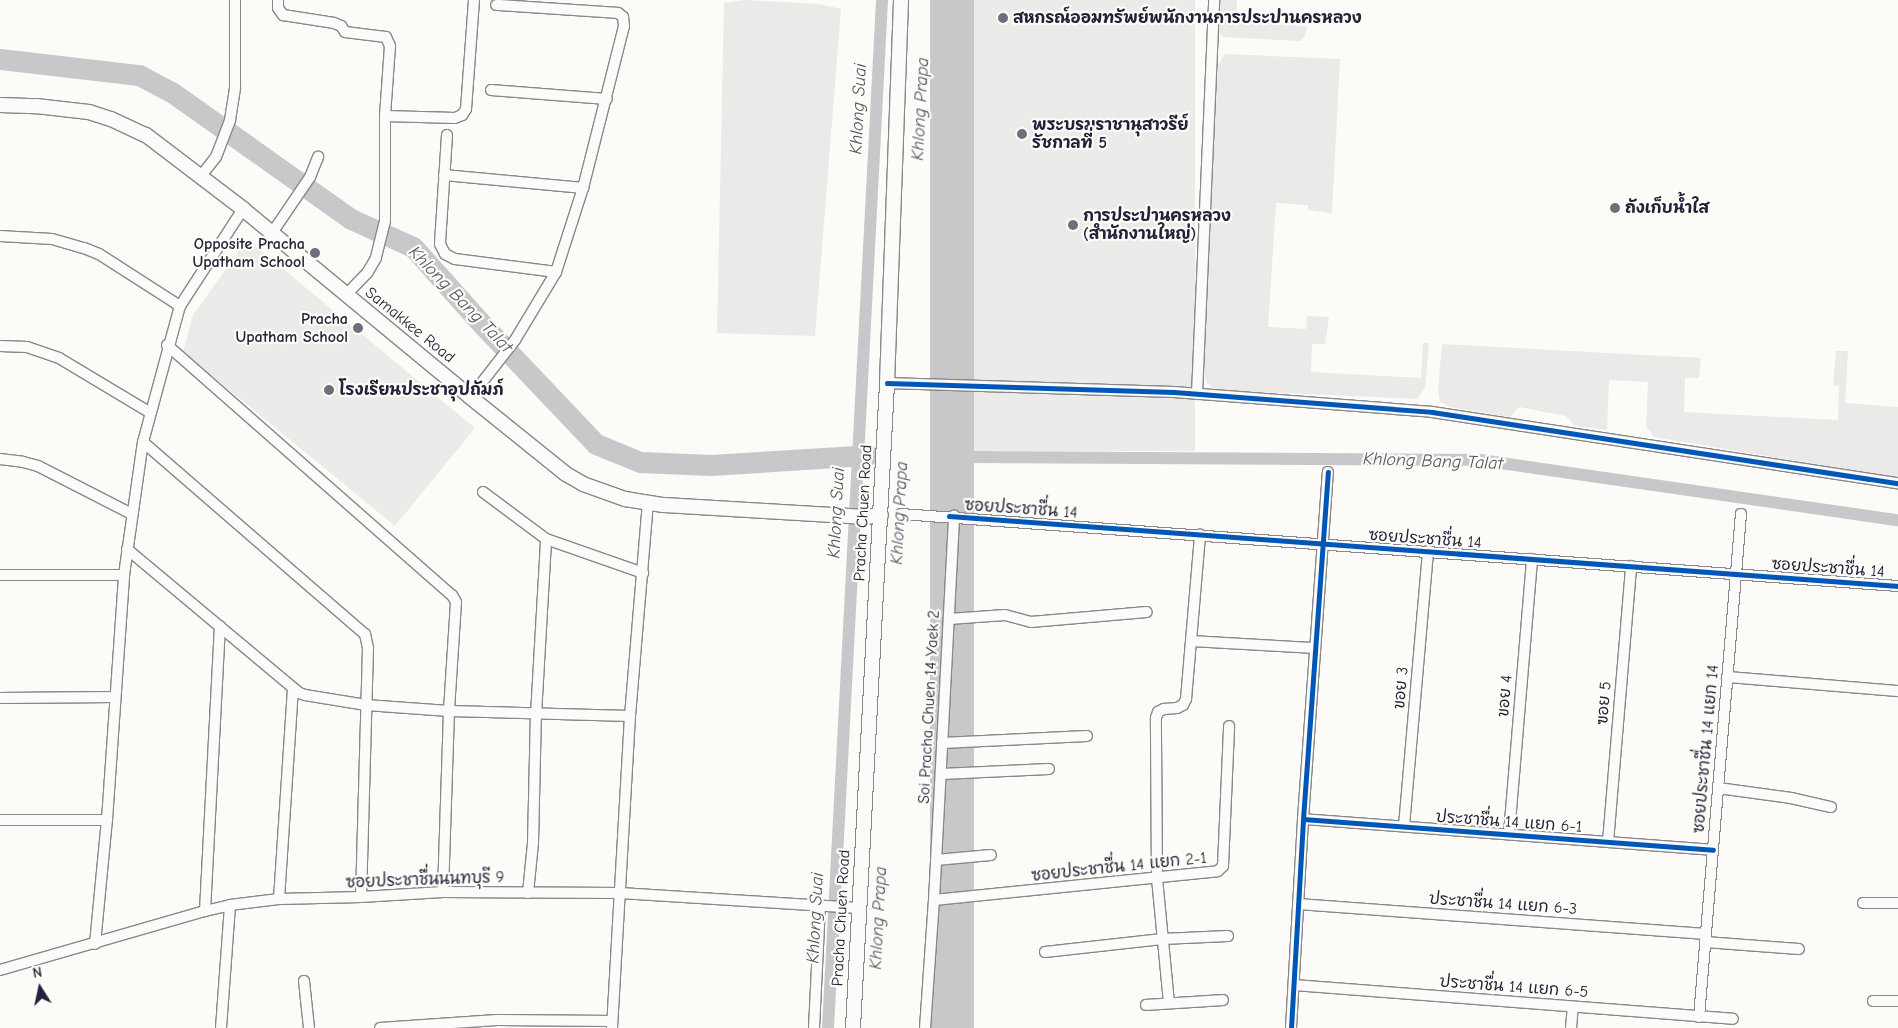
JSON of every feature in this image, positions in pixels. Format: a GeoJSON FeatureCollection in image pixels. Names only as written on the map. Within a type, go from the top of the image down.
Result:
{"type":"FeatureCollection","features":[{"type":"Feature","properties":{"kind":"main road","name":"Pracha Chuen Road"},"geometry":{"type":"LineString","coordinates":[[853,1028],[852,908],[880,515],[887,383],[901,0]]}},
{"type":"Feature","properties":{"kind":"main road","name":"Samakkee Road"},"geometry":{"type":"LineString","coordinates":[[0,105],[72,108],[111,119],[146,135],[243,209],[566,474],[601,492],[648,502],[837,516],[866,517],[880,515]]}},
{"type":"Feature","properties":{"kind":"street"},"geometry":{"type":"LineString","coordinates":[[201,176],[216,157],[230,120],[235,88],[235,0]]}},
{"type":"Feature","properties":{"kind":"street"},"geometry":{"type":"LineString","coordinates":[[278,0],[278,8],[283,14],[334,23],[341,26],[345,32],[386,38],[390,46],[385,116],[385,221],[376,258],[368,272],[346,295]]}},
{"type":"Feature","properties":{"kind":"street"},"geometry":{"type":"LineString","coordinates":[[385,116],[455,118],[462,115],[466,109],[474,0]]}},
{"type":"Feature","properties":{"kind":"street"},"geometry":{"type":"LineString","coordinates":[[1197,394],[1214,0]]}},
{"type":"Feature","properties":{"kind":"street"},"geometry":{"type":"LineString","coordinates":[[480,385],[514,340],[556,272],[583,188],[608,99],[624,26],[623,18],[618,13],[496,5]]}},
{"type":"Feature","properties":{"kind":"street"},"geometry":{"type":"LineString","coordinates":[[491,90],[608,99]]}},
{"type":"Feature","properties":{"kind":"street"},"geometry":{"type":"LineString","coordinates":[[447,135],[440,244],[444,254],[455,259],[556,272]]}},
{"type":"Feature","properties":{"kind":"street"},"geometry":{"type":"LineString","coordinates":[[272,233],[310,177],[318,157]]}},
{"type":"Feature","properties":{"kind":"street"},"geometry":{"type":"LineString","coordinates":[[444,175],[583,188]]}},
{"type":"Feature","properties":{"kind":"street"},"geometry":{"type":"LineString","coordinates":[[95,944],[107,820],[124,576],[149,412],[167,345],[180,306],[243,209]]}},
{"type":"Feature","properties":{"kind":"street"},"geometry":{"type":"LineString","coordinates":[[0,236],[52,239],[84,248],[98,254],[180,306]]}},
{"type":"Feature","properties":{"kind":"street"},"geometry":{"type":"LineString","coordinates":[[167,345],[452,595],[456,602],[449,711],[443,892]]}},
{"type":"Feature","properties":{"kind":"street"},"geometry":{"type":"LineString","coordinates":[[0,346],[27,347],[59,358],[149,412]]}},
{"type":"Feature","properties":{"kind":"street"},"geometry":{"type":"LineString","coordinates":[[887,383],[1197,394],[1432,412],[1898,483]]}},
{"type":"Feature","properties":{"kind":"street"},"geometry":{"type":"LineString","coordinates":[[143,442],[365,634],[368,648],[361,897]]}},
{"type":"Feature","properties":{"kind":"street"},"geometry":{"type":"LineString","coordinates":[[0,459],[38,466],[132,514]]}},
{"type":"Feature","properties":{"kind":"street"},"geometry":{"type":"LineString","coordinates":[[1291,1028],[1303,818],[1328,472]]}},
{"type":"Feature","properties":{"kind":"street"},"geometry":{"type":"LineString","coordinates":[[484,492],[546,539],[643,573]]}},
{"type":"Feature","properties":{"kind":"street"},"geometry":{"type":"LineString","coordinates":[[380,1028],[497,1020],[612,1025],[630,716],[648,502]]}},
{"type":"Feature","properties":{"kind":"street","name":"ซอยประชาชื่น 14"},"geometry":{"type":"LineString","coordinates":[[900,514],[952,516],[1898,586]]}},
{"type":"Feature","properties":{"kind":"street","name":"ซอยประชาชื่น 14 แยก 14"},"geometry":{"type":"LineString","coordinates":[[1699,1017],[1741,514]]}},
{"type":"Feature","properties":{"kind":"street","name":"Soi Pracha Chuen 14 Yaek 2"},"geometry":{"type":"LineString","coordinates":[[925,1028],[941,774],[952,516]]}},
{"type":"Feature","properties":{"kind":"street"},"geometry":{"type":"LineString","coordinates":[[1169,1003],[1157,879],[1156,718],[1158,712],[1164,709],[1178,708],[1184,705],[1192,641],[1200,535]]}},
{"type":"Feature","properties":{"kind":"street"},"geometry":{"type":"LineString","coordinates":[[528,892],[533,843],[536,715],[546,539]]}},
{"type":"Feature","properties":{"kind":"street"},"geometry":{"type":"LineString","coordinates":[[127,549],[305,696],[366,705],[449,711],[536,715],[630,716]]}},
{"type":"Feature","properties":{"kind":"street","name":"ขอย 3"},"geometry":{"type":"LineString","coordinates":[[1404,826],[1428,551]]}},
{"type":"Feature","properties":{"kind":"street","name":"ขอย 4"},"geometry":{"type":"LineString","coordinates":[[1509,834],[1532,559]]}},
{"type":"Feature","properties":{"kind":"street","name":"ฃอย 5"},"geometry":{"type":"LineString","coordinates":[[1608,842],[1631,566]]}},
{"type":"Feature","properties":{"kind":"street"},"geometry":{"type":"LineString","coordinates":[[0,576],[124,576]]}},
{"type":"Feature","properties":{"kind":"street"},"geometry":{"type":"LineString","coordinates":[[949,619],[1005,615],[1032,622],[1147,612]]}},
{"type":"Feature","properties":{"kind":"street"},"geometry":{"type":"LineString","coordinates":[[205,911],[220,626]]}},
{"type":"Feature","properties":{"kind":"street"},"geometry":{"type":"LineString","coordinates":[[1192,641],[1315,648]]}},
{"type":"Feature","properties":{"kind":"street"},"geometry":{"type":"LineString","coordinates":[[1728,677],[1898,691]]}},
{"type":"Feature","properties":{"kind":"street"},"geometry":{"type":"LineString","coordinates":[[278,899],[293,688]]}},
{"type":"Feature","properties":{"kind":"street"},"geometry":{"type":"LineString","coordinates":[[0,698],[115,698]]}},
{"type":"Feature","properties":{"kind":"street","name":"ซอยประชาชื่น 14 แยก 2-1"},"geometry":{"type":"LineString","coordinates":[[934,900],[1157,879],[1218,871],[1223,866],[1229,726]]}},
{"type":"Feature","properties":{"kind":"street"},"geometry":{"type":"LineString","coordinates":[[942,743],[1087,736]]}},
{"type":"Feature","properties":{"kind":"street"},"geometry":{"type":"LineString","coordinates":[[941,774],[1049,769]]}},
{"type":"Feature","properties":{"kind":"street"},"geometry":{"type":"LineString","coordinates":[[1718,788],[1791,798],[1831,806]]}},
{"type":"Feature","properties":{"kind":"street","name":"ประชาชื่น 14 แยก 6-1"},"geometry":{"type":"LineString","coordinates":[[1303,818],[1713,850]]}},
{"type":"Feature","properties":{"kind":"street"},"geometry":{"type":"LineString","coordinates":[[0,820],[107,820]]}},
{"type":"Feature","properties":{"kind":"street"},"geometry":{"type":"LineString","coordinates":[[936,860],[991,855]]}},
{"type":"Feature","properties":{"kind":"street","name":"ซอยประชาชื่นนนทบุรี 9"},"geometry":{"type":"LineString","coordinates":[[0,970],[205,911],[230,905],[278,899],[361,897],[443,892],[620,893],[852,908]]}},
{"type":"Feature","properties":{"kind":"street"},"geometry":{"type":"LineString","coordinates":[[1863,903],[1898,903]]}},
{"type":"Feature","properties":{"kind":"street","name":"ประชาชื่น 14 แยก 6-3"},"geometry":{"type":"LineString","coordinates":[[1298,904],[1706,938],[1799,949]]}},
{"type":"Feature","properties":{"kind":"street"},"geometry":{"type":"LineString","coordinates":[[221,1028],[230,905]]}},
{"type":"Feature","properties":{"kind":"street"},"geometry":{"type":"LineString","coordinates":[[814,1028],[823,906]]}},
{"type":"Feature","properties":{"kind":"street"},"geometry":{"type":"LineString","coordinates":[[1045,952],[1162,939],[1228,936]]}},
{"type":"Feature","properties":{"kind":"street"},"geometry":{"type":"LineString","coordinates":[[304,981],[309,1028]]}},
{"type":"Feature","properties":{"kind":"street","name":"ประชาชื่น 14 แยก 6-5"},"geometry":{"type":"LineString","coordinates":[[1294,985],[1733,1019]]}},
{"type":"Feature","properties":{"kind":"street"},"geometry":{"type":"LineString","coordinates":[[1146,1005],[1222,1000]]}},
{"type":"Feature","properties":{"kind":"street"},"geometry":{"type":"LineString","coordinates":[[1873,1001],[1898,1001]]}},
{"type":"Feature","properties":{"kind":"street"},"geometry":{"type":"LineString","coordinates":[[1571,1028],[1573,1007]]}},
{"type":"Feature","properties":{"kind":"shaded area"},"geometry":{"type":"Polygon","coordinates":[[[744,0],[819,4],[841,9],[815,336],[717,333],[724,3],[744,0]]]}},
{"type":"Feature","properties":{"kind":"shaded area"},"geometry":{"type":"Polygon","coordinates":[[[930,0],[974,0],[974,1028],[930,1028],[930,0]]]}},
{"type":"Feature","properties":{"kind":"shaded area","name":"การประปานครหลวง (สำนักงานใหญ่)"},"geometry":{"type":"Polygon","coordinates":[[[974,0],[1195,0],[1195,451],[974,451],[974,0]]]}},
{"type":"Feature","properties":{"kind":"shaded area"},"geometry":{"type":"Polygon","coordinates":[[[1220,0],[1237,0],[1236,22],[1307,26],[1304,37],[1301,41],[1223,37],[1219,32],[1220,0]]]}},
{"type":"Feature","properties":{"kind":"shaded area"},"geometry":{"type":"Polygon","coordinates":[[[1225,54],[1340,59],[1332,213],[1308,210],[1308,205],[1276,203],[1268,327],[1306,329],[1307,316],[1329,317],[1325,344],[1312,344],[1311,372],[1421,378],[1423,343],[1429,343],[1425,388],[1417,399],[1215,390],[1206,382],[1203,365],[1218,65],[1225,54]]]}},
{"type":"Feature","properties":{"kind":"shaded area","name":"โรงเรียนประชาอุปถัมภ์"},"geometry":{"type":"Polygon","coordinates":[[[247,239],[475,428],[395,526],[183,352],[193,315],[247,239]]]}},
{"type":"Feature","properties":{"kind":"shaded area"},"geometry":{"type":"Polygon","coordinates":[[[1442,344],[1701,358],[1699,378],[1685,378],[1684,412],[1838,420],[1839,386],[1833,385],[1836,351],[1848,351],[1845,403],[1898,407],[1898,478],[1654,437],[1646,426],[1648,382],[1609,380],[1607,430],[1575,426],[1566,416],[1519,407],[1510,417],[1450,407],[1440,402],[1438,390],[1442,344]]]}},
{"type":"Feature","properties":{"kind":"waterway","name":"Khlong Suai"},"geometry":{"type":"LineString","coordinates":[[828,1028],[882,0]]}},
{"type":"Feature","properties":{"kind":"waterway","name":"Khlong Bang Talat"},"geometry":{"type":"LineString","coordinates":[[0,59],[139,75],[173,93],[351,219],[413,247],[481,323],[596,444],[640,462],[711,465],[868,455]]}},
{"type":"Feature","properties":{"kind":"waterway","name":"Khlong Bang Talat"},"geometry":{"type":"LineString","coordinates":[[964,457],[1480,460],[1898,520]]}},
{"type":"Feature","properties":{"kind":"cycle path"},"geometry":{"type":"LineString","coordinates":[[887,383],[1174,392],[1432,412],[1898,483]]}},
{"type":"Feature","properties":{"kind":"cycle path"},"geometry":{"type":"LineString","coordinates":[[1291,1028],[1303,819],[1328,472]]}},
{"type":"Feature","properties":{"kind":"cycle path"},"geometry":{"type":"LineString","coordinates":[[949,516],[1898,586]]}},
{"type":"Feature","properties":{"kind":"cycle path"},"geometry":{"type":"LineString","coordinates":[[1303,819],[1713,850]]}},
{"type":"Feature","properties":{"kind":"place","name":"สหกรณ์ออมทรัพย์พนักงานการประปานครหลวง"},"geometry":{"type":"Point","coordinates":[1003,18]}},
{"type":"Feature","properties":{"kind":"place","name":"พระบรมราชานุสาวรีย์ รัชกาลที่ 5"},"geometry":{"type":"Point","coordinates":[1022,134]}},
{"type":"Feature","properties":{"kind":"place","name":"ถังเก็บน้ำใส"},"geometry":{"type":"Point","coordinates":[1615,208]}},
{"type":"Feature","properties":{"kind":"place","name":"การประปานครหลวง (สำนักงานใหญ่)"},"geometry":{"type":"Point","coordinates":[1073,225]}},
{"type":"Feature","properties":{"kind":"place","name":"Opposite Pracha Upatham School"},"geometry":{"type":"Point","coordinates":[315,253]}},
{"type":"Feature","properties":{"kind":"place","name":"Pracha Upatham School"},"geometry":{"type":"Point","coordinates":[358,328]}},
{"type":"Feature","properties":{"kind":"place","name":"โรงเรียนประชาอุปถัมภ์"},"geometry":{"type":"Point","coordinates":[329,390]}},
{"type":"Feature","properties":{"kind":"water label","name":"Khlong Prapa"},"geometry":{"type":"Point","coordinates":[921,109]}},
{"type":"Feature","properties":{"kind":"water label","name":"Khlong Prapa"},"geometry":{"type":"Point","coordinates":[900,513]}},
{"type":"Feature","properties":{"kind":"water label","name":"Khlong Prapa"},"geometry":{"type":"Point","coordinates":[879,918]}}]}
